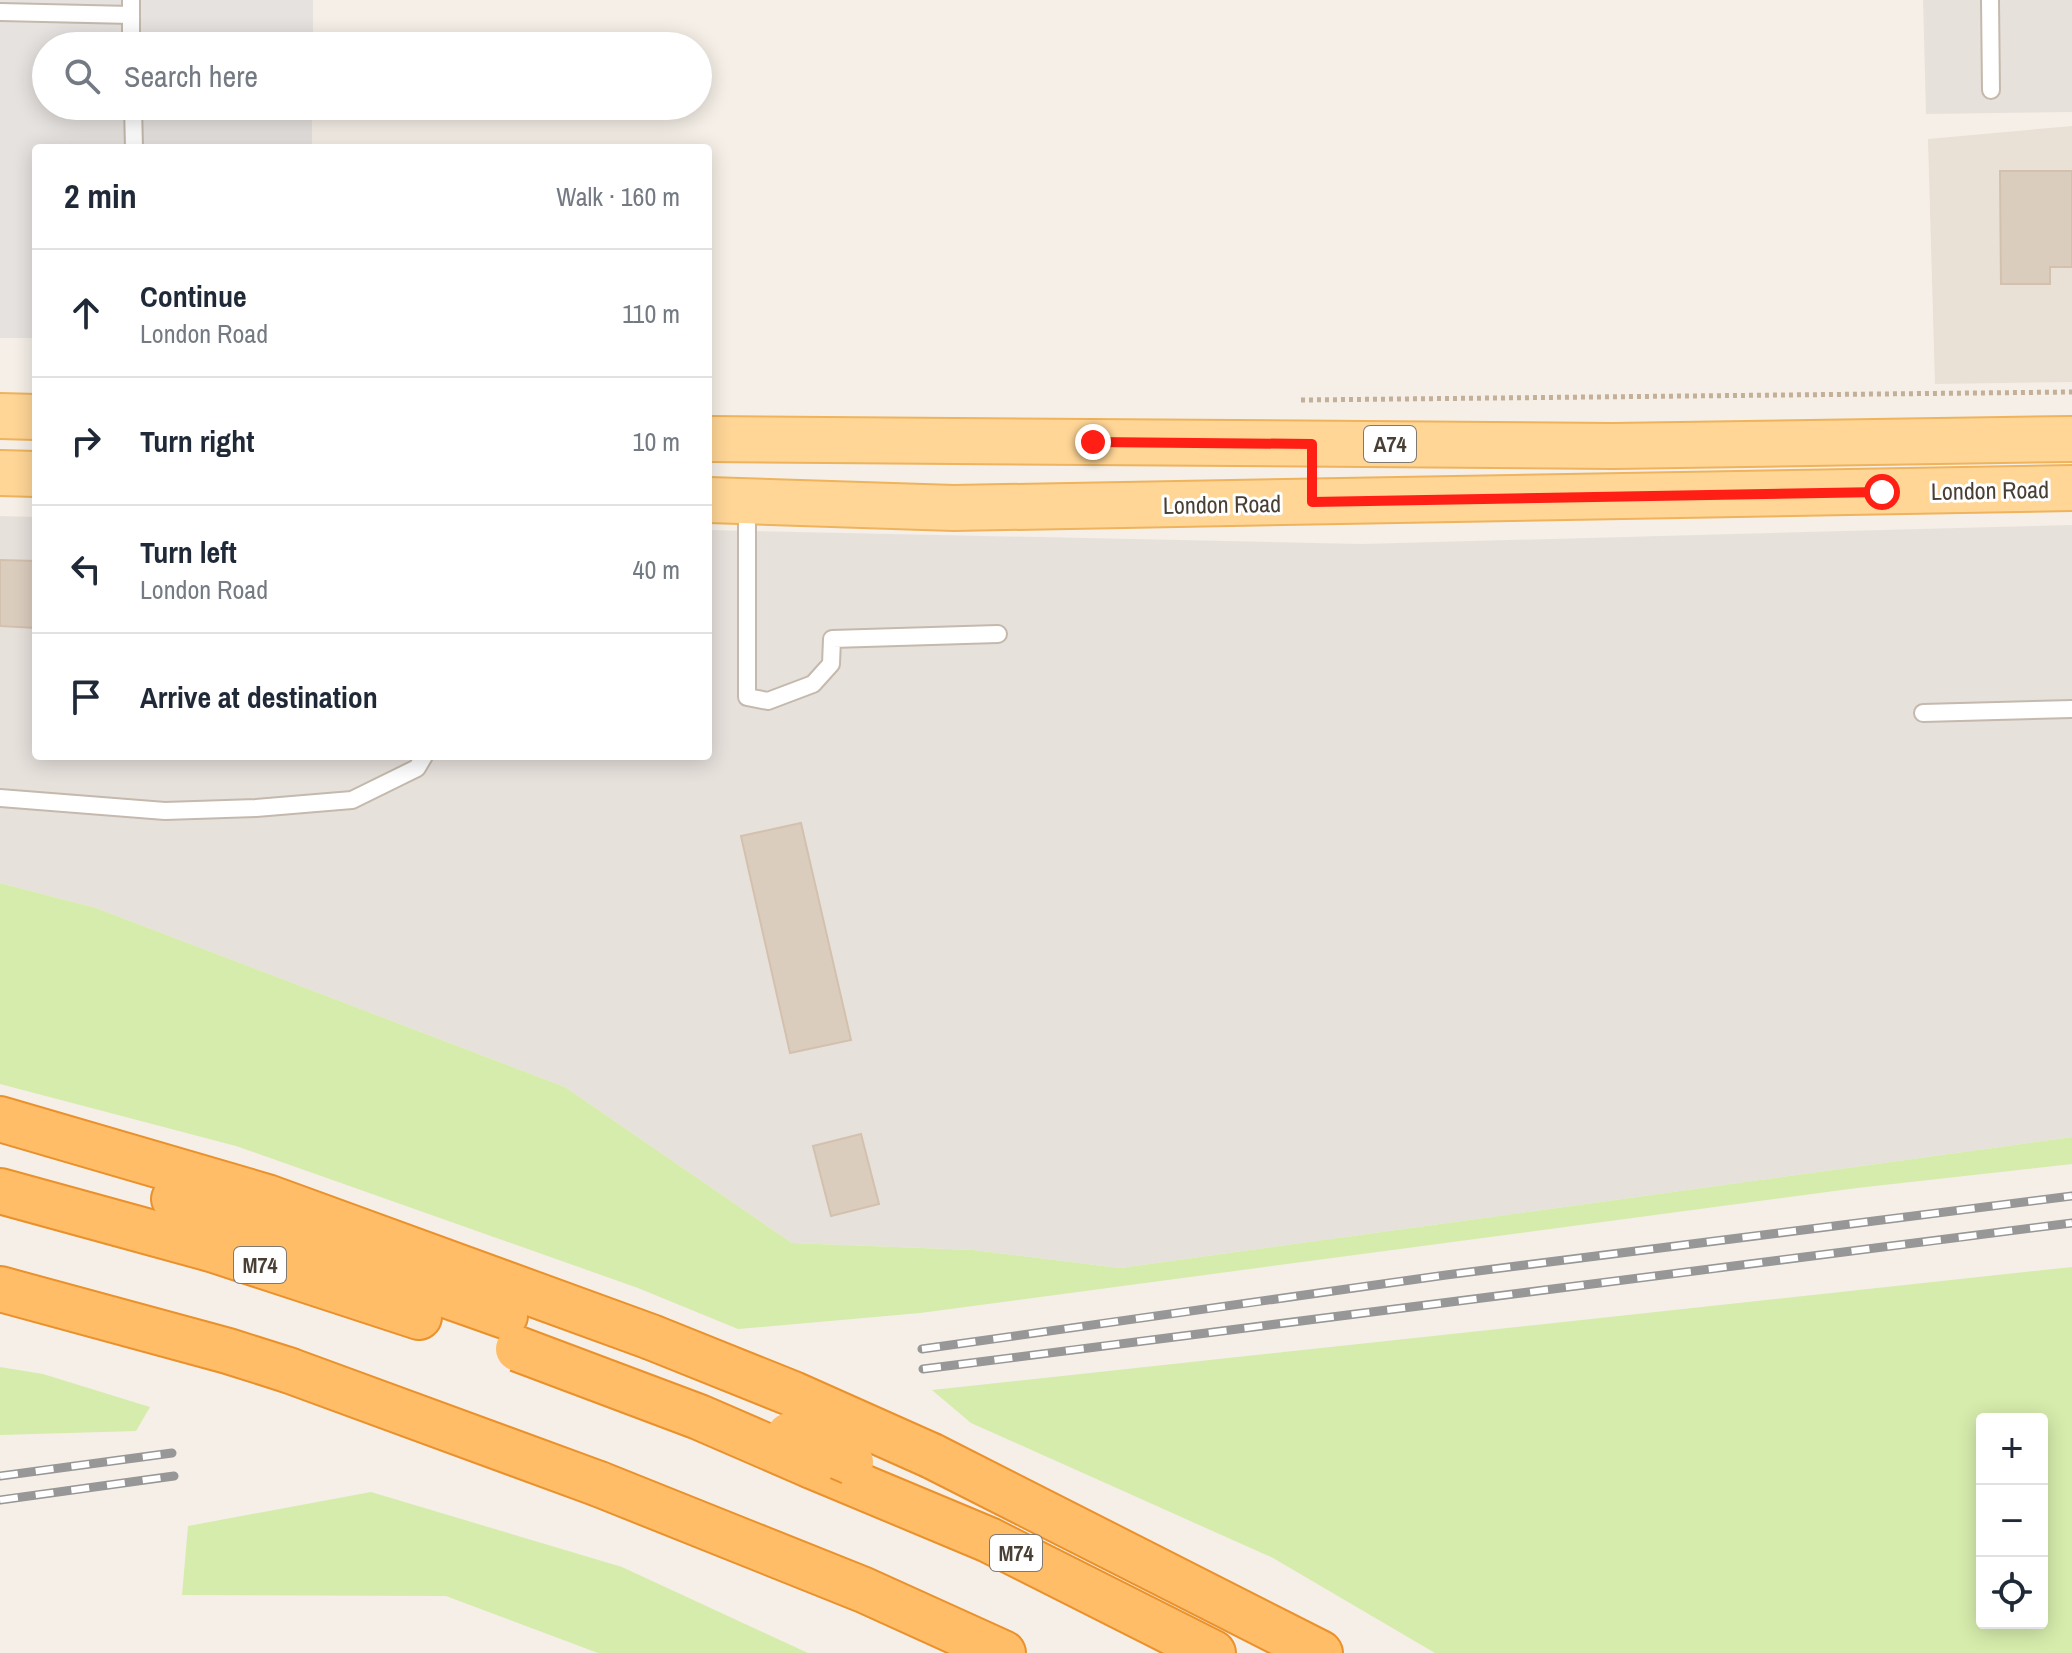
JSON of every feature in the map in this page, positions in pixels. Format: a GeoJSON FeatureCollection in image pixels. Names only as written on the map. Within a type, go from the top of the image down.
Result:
{"type":"FeatureCollection","features":[{"type":"Feature","properties":{"kind":"highway"},"geometry":{"type":"LineString","coordinates":[[0,1119],[267,1197],[651,1337],[793,1394],[932,1456],[1320,1653]]}},
{"type":"Feature","properties":{"kind":"highway"},"geometry":{"type":"LineString","coordinates":[[0,1144],[76,1164],[582,1343],[831,1464]]}},
{"type":"Feature","properties":{"kind":"highway","name":"M74"},"geometry":{"type":"LineString","coordinates":[[0,1191],[211,1249],[518,1349],[831,1464],[1213,1653]]}},
{"type":"Feature","properties":{"kind":"highway"},"geometry":{"type":"LineString","coordinates":[[0,1289],[288,1370],[599,1484],[864,1590],[1003,1653]]}},
{"type":"Feature","properties":{"kind":"highway"},"geometry":{"type":"LineString","coordinates":[[0,1302],[228,1351]]}},
{"type":"Feature","properties":{"kind":"main road"},"geometry":{"type":"LineString","coordinates":[[0,416],[32,417]]}},
{"type":"Feature","properties":{"kind":"main road"},"geometry":{"type":"LineString","coordinates":[[727,501],[728,439]]}},
{"type":"Feature","properties":{"kind":"main road","name":"London Road"},"geometry":{"type":"LineString","coordinates":[[728,439],[1613,446],[2072,439]]}},
{"type":"Feature","properties":{"kind":"main road"},"geometry":{"type":"LineString","coordinates":[[1312,444],[1312,502]]}},
{"type":"Feature","properties":{"kind":"main road"},"geometry":{"type":"LineString","coordinates":[[0,473],[32,474]]}},
{"type":"Feature","properties":{"kind":"main road","name":"London Road"},"geometry":{"type":"LineString","coordinates":[[727,501],[954,508],[2072,488]]}},
{"type":"Feature","properties":{"kind":"lane"},"geometry":{"type":"LineString","coordinates":[[1990,0],[1991,90]]}},
{"type":"Feature","properties":{"kind":"lane"},"geometry":{"type":"LineString","coordinates":[[0,12],[131,8],[131,32]]}},
{"type":"Feature","properties":{"kind":"lane"},"geometry":{"type":"LineString","coordinates":[[133,120],[134,144]]}},
{"type":"Feature","properties":{"kind":"lane"},"geometry":{"type":"LineString","coordinates":[[727,501],[747,697],[768,701],[813,684],[831,664],[832,639],[998,634]]}},
{"type":"Feature","properties":{"kind":"lane"},"geometry":{"type":"LineString","coordinates":[[1923,713],[2072,709]]}},
{"type":"Feature","properties":{"kind":"lane"},"geometry":{"type":"LineString","coordinates":[[0,798],[165,811],[352,800],[417,768],[422,760]]}},
{"type":"Feature","properties":{"kind":"path"},"geometry":{"type":"LineString","coordinates":[[1294,400],[2072,392]]}},
{"type":"Feature","properties":{"kind":"shaded area"},"geometry":{"type":"Polygon","coordinates":[[[0,0],[313,0],[313,32],[32,32],[32,120],[312,120],[312,144],[32,144],[32,338],[0,338],[0,0]]]}},
{"type":"Feature","properties":{"kind":"shaded area"},"geometry":{"type":"Polygon","coordinates":[[[1923,0],[2072,0],[2072,112],[1926,114],[1923,0]]]}},
{"type":"Feature","properties":{"kind":"shaded area"},"geometry":{"type":"Polygon","coordinates":[[[2072,126],[2072,382],[1935,384],[1928,139],[2072,126]]]}},
{"type":"Feature","properties":{"kind":"shaded area"},"geometry":{"type":"Polygon","coordinates":[[[0,516],[32,517],[32,760],[712,760],[712,530],[1361,544],[2072,525],[2072,1137],[1120,1268],[973,1250],[792,1243],[565,1087],[96,908],[0,883],[0,516]]]}},
{"type":"Feature","properties":{"kind":"green space"},"geometry":{"type":"Polygon","coordinates":[[[0,883],[96,908],[565,1087],[792,1243],[973,1250],[1120,1268],[2072,1137],[2072,1164],[1857,1188],[920,1313],[738,1329],[638,1288],[236,1146],[0,1084],[0,883]]]}},
{"type":"Feature","properties":{"kind":"green space"},"geometry":{"type":"Polygon","coordinates":[[[2072,1267],[2072,1653],[1435,1653],[1273,1558],[971,1423],[932,1390],[2072,1267]]]}},
{"type":"Feature","properties":{"kind":"green space"},"geometry":{"type":"Polygon","coordinates":[[[0,1367],[43,1374],[150,1407],[136,1431],[0,1435],[0,1367]]]}},
{"type":"Feature","properties":{"kind":"green space"},"geometry":{"type":"Polygon","coordinates":[[[371,1492],[622,1567],[808,1653],[598,1653],[446,1596],[182,1595],[188,1526],[371,1492]]]}},
{"type":"Feature","properties":{"kind":"building"},"geometry":{"type":"Polygon","coordinates":[[[2000,171],[2072,171],[2072,267],[2050,267],[2050,284],[2001,284],[2000,171]]]}},
{"type":"Feature","properties":{"kind":"building"},"geometry":{"type":"Polygon","coordinates":[[[0,560],[32,561],[32,628],[0,626],[0,560]]]}},
{"type":"Feature","properties":{"kind":"building"},"geometry":{"type":"Polygon","coordinates":[[[801,823],[851,1040],[790,1053],[741,836],[801,823]]]}},
{"type":"Feature","properties":{"kind":"building"},"geometry":{"type":"Polygon","coordinates":[[[861,1134],[879,1204],[831,1216],[813,1146],[861,1134]]]}},
{"type":"Feature","properties":{"kind":"railway"},"geometry":{"type":"LineString","coordinates":[[922,1349],[1446,1275],[2072,1196]]}},
{"type":"Feature","properties":{"kind":"railway"},"geometry":{"type":"LineString","coordinates":[[923,1369],[2072,1223]]}},
{"type":"Feature","properties":{"kind":"railway"},"geometry":{"type":"LineString","coordinates":[[0,1476],[172,1453]]}},
{"type":"Feature","properties":{"kind":"railway"},"geometry":{"type":"LineString","coordinates":[[0,1500],[174,1476]]}},
{"type":"Feature","properties":{"kind":"route"},"geometry":{"type":"LineString","coordinates":[[1093,442],[1312,444],[1312,502],[1882,492]]}}]}
